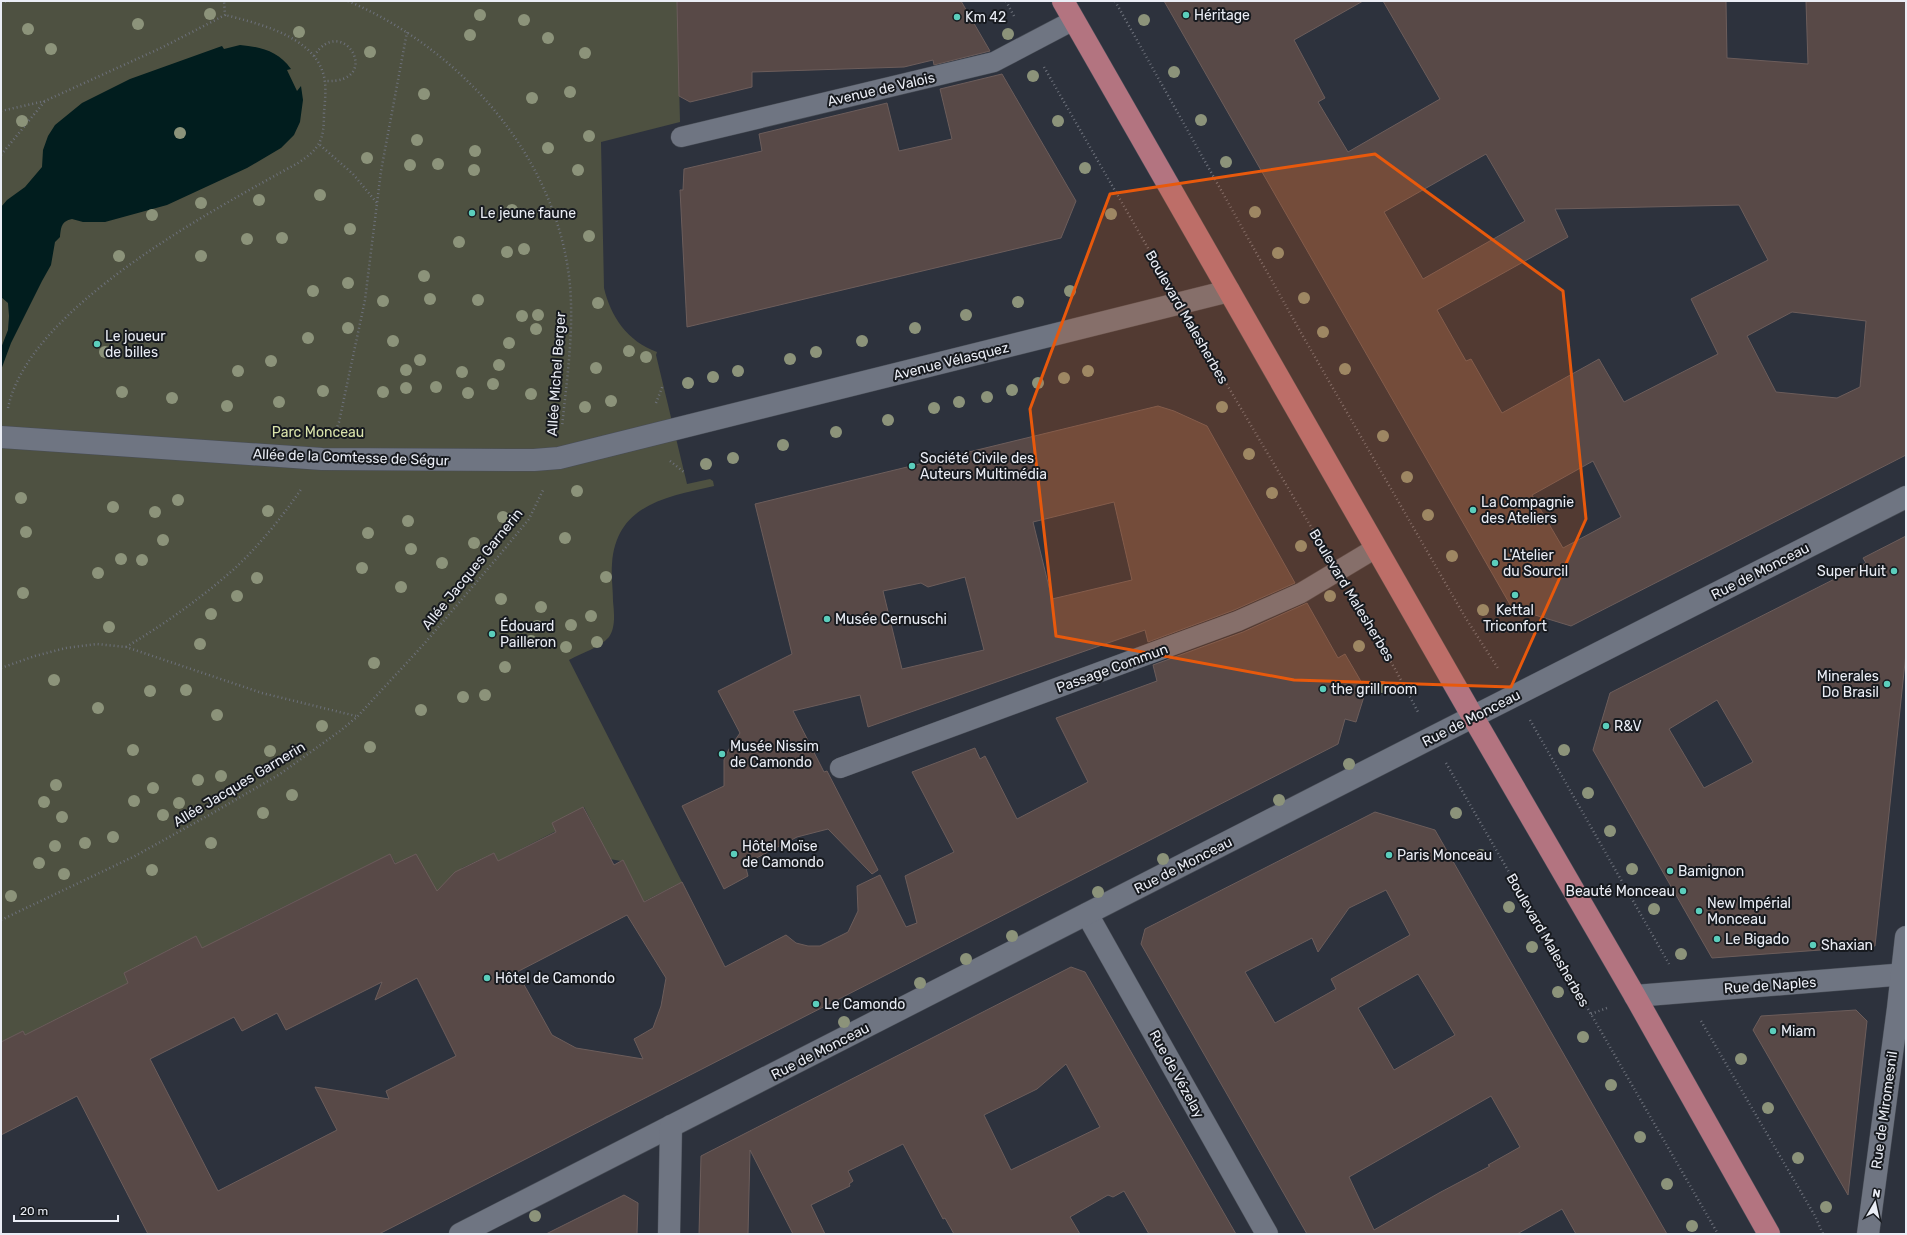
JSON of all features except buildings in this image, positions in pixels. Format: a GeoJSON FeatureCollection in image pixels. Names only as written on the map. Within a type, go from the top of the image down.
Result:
{"type":"FeatureCollection","features":[{"type":"Feature","properties":{"kind":"main road"},"geometry":{"type":"LineString","coordinates":[[1063,1],[1473,717],[1635,996],[1769,1234]]}},
{"type":"Feature","properties":{"kind":"street","name":"Avenue Vélasquez"},"geometry":{"type":"LineString","coordinates":[[674,430],[1229,291]]}},
{"type":"Feature","properties":{"kind":"street","name":"Allée de la Comtesse de Ségur"},"geometry":{"type":"LineString","coordinates":[[2,437],[322,459],[534,460],[559,458],[674,430]]}},
{"type":"Feature","properties":{"kind":"street","name":"Rue de Monceau"},"geometry":{"type":"LineString","coordinates":[[460,1234],[1906,497]]}},
{"type":"Feature","properties":{"kind":"street","name":"Rue de Vézelay"},"geometry":{"type":"LineString","coordinates":[[1087,914],[1267,1234]]}},
{"type":"Feature","properties":{"kind":"street","name":"Rue de Miromesnil"},"geometry":{"type":"LineString","coordinates":[[1868,1234],[1904,974],[1906,937]]}},
{"type":"Feature","properties":{"kind":"street","name":"Rue de Naples"},"geometry":{"type":"LineString","coordinates":[[1635,996],[1904,974]]}},
{"type":"Feature","properties":{"kind":"street"},"geometry":{"type":"LineString","coordinates":[[669,1234],[671,1126]]}},
{"type":"Feature","properties":{"kind":"lane","name":"Avenue de Valois"},"geometry":{"type":"LineString","coordinates":[[681,136],[994,62],[1074,20]]}},
{"type":"Feature","properties":{"kind":"lane","name":"Passage Commun"},"geometry":{"type":"LineString","coordinates":[[840,768],[1238,621],[1301,593],[1376,548]]}},
{"type":"Feature","properties":{"kind":"path"},"geometry":{"type":"LineString","coordinates":[[1,2],[10,1]]}},
{"type":"Feature","properties":{"kind":"path"},"geometry":{"type":"LineString","coordinates":[[224,1],[225,14]]}},
{"type":"Feature","properties":{"kind":"path","name":"Allée Michel Berger"},"geometry":{"type":"LineString","coordinates":[[348,1],[369,10],[407,32],[464,76],[505,122],[524,152],[552,209],[565,252],[569,277],[571,306],[571,328],[559,458]]}},
{"type":"Feature","properties":{"kind":"path","name":"Boulevard Malesherbes"},"geometry":{"type":"LineString","coordinates":[[1006,1],[1180,304],[1395,669],[1431,738],[1718,1234]]}},
{"type":"Feature","properties":{"kind":"path"},"geometry":{"type":"LineString","coordinates":[[1115,1],[1304,338],[1465,617],[1516,695],[1685,992],[1815,1216],[1823,1234]]}},
{"type":"Feature","properties":{"kind":"path"},"geometry":{"type":"LineString","coordinates":[[1,111],[45,101],[163,47],[225,14],[268,26],[294,40],[314,56],[322,68],[325,81],[324,127],[320,145],[310,155],[298,163],[187,226],[130,266],[72,311],[55,328],[22,373],[10,399],[2,437]]}},
{"type":"Feature","properties":{"kind":"path"},"geometry":{"type":"LineString","coordinates":[[126,647],[161,626],[233,570],[255,547],[286,509],[322,459],[339,422],[369,278],[381,171],[407,32]]}},
{"type":"Feature","properties":{"kind":"path"},"geometry":{"type":"LineString","coordinates":[[314,56],[325,44],[336,42],[349,46],[354,54],[356,64],[349,76],[340,81],[325,81]]}},
{"type":"Feature","properties":{"kind":"path"},"geometry":{"type":"LineString","coordinates":[[1,155],[45,101]]}},
{"type":"Feature","properties":{"kind":"path"},"geometry":{"type":"LineString","coordinates":[[320,145],[353,174],[377,203]]}},
{"type":"Feature","properties":{"kind":"path","name":"Allée Jacques Garnerin"},"geometry":{"type":"LineString","coordinates":[[1,920],[135,856],[215,812],[286,770],[357,717],[424,644],[529,519],[559,458]]}},
{"type":"Feature","properties":{"kind":"path"},"geometry":{"type":"LineString","coordinates":[[1,668],[35,656],[66,648],[97,644],[126,647],[262,693],[357,717]]}},
{"type":"Feature","properties":{"kind":"highlighted area"},"geometry":{"type":"Polygon","coordinates":[[[1375,154],[1563,291],[1586,519],[1511,687],[1294,680],[1056,636],[1030,409],[1110,194],[1375,154]]]}},
{"type":"Feature","properties":{"kind":"green space","name":"Parc Monceau"},"geometry":{"type":"Polygon","coordinates":[[[1,1],[677,1],[680,122],[601,142],[604,288],[611,309],[622,327],[637,341],[657,352],[656,355],[687,484],[710,479],[713,481],[714,486],[679,494],[662,500],[647,507],[634,516],[623,528],[616,544],[612,564],[613,629],[609,637],[601,644],[569,660],[682,882],[635,906],[629,877],[631,876],[623,860],[610,859],[584,807],[552,823],[556,831],[498,861],[494,853],[462,868],[437,896],[416,854],[396,864],[390,854],[235,931],[241,943],[208,960],[196,936],[124,973],[128,983],[25,1035],[23,1031],[1,1042],[1,1]]]}},
{"type":"Feature","properties":{"kind":"shaded area"},"geometry":{"type":"Polygon","coordinates":[[[240,45],[255,47],[275,54],[291,69],[287,70],[297,91],[301,86],[303,100],[300,122],[294,135],[281,148],[247,168],[167,205],[105,222],[83,222],[72,219],[66,221],[61,228],[60,237],[55,242],[51,265],[11,343],[1,370],[1,348],[8,330],[9,316],[8,303],[1,297],[1,207],[7,200],[25,187],[42,167],[43,150],[48,136],[55,125],[82,103],[130,79],[222,46],[224,49],[240,45]]]}},
{"type":"Feature","properties":{"kind":"place","name":"Héritage"},"geometry":{"type":"Point","coordinates":[1186,15]}},
{"type":"Feature","properties":{"kind":"place","name":"Km 42"},"geometry":{"type":"Point","coordinates":[957,17]}},
{"type":"Feature","properties":{"kind":"place","name":"Le jeune faune"},"geometry":{"type":"Point","coordinates":[472,213]}},
{"type":"Feature","properties":{"kind":"place","name":"Le joueur de billes"},"geometry":{"type":"Point","coordinates":[97,344]}},
{"type":"Feature","properties":{"kind":"place","name":"Société Civile des Auteurs Multimédia"},"geometry":{"type":"Point","coordinates":[912,466]}},
{"type":"Feature","properties":{"kind":"place","name":"La Compagnie des Ateliers"},"geometry":{"type":"Point","coordinates":[1473,510]}},
{"type":"Feature","properties":{"kind":"place","name":"L'Atelier du Sourcil"},"geometry":{"type":"Point","coordinates":[1495,563]}},
{"type":"Feature","properties":{"kind":"place","name":"Super Huit"},"geometry":{"type":"Point","coordinates":[1894,571]}},
{"type":"Feature","properties":{"kind":"place","name":"Kettal Triconfort"},"geometry":{"type":"Point","coordinates":[1515,595]}},
{"type":"Feature","properties":{"kind":"place","name":"Musée Cernuschi"},"geometry":{"type":"Point","coordinates":[827,619]}},
{"type":"Feature","properties":{"kind":"place","name":"Édouard Pailleron"},"geometry":{"type":"Point","coordinates":[492,634]}},
{"type":"Feature","properties":{"kind":"place","name":"Minerales Do Brasil"},"geometry":{"type":"Point","coordinates":[1887,684]}},
{"type":"Feature","properties":{"kind":"place","name":"the grill room"},"geometry":{"type":"Point","coordinates":[1323,689]}},
{"type":"Feature","properties":{"kind":"place","name":"R&V"},"geometry":{"type":"Point","coordinates":[1606,726]}},
{"type":"Feature","properties":{"kind":"place","name":"Musée Nissim de Camondo"},"geometry":{"type":"Point","coordinates":[722,754]}},
{"type":"Feature","properties":{"kind":"place","name":"Hôtel Moïse de Camondo"},"geometry":{"type":"Point","coordinates":[734,854]}},
{"type":"Feature","properties":{"kind":"place","name":"Paris Monceau"},"geometry":{"type":"Point","coordinates":[1389,855]}},
{"type":"Feature","properties":{"kind":"place","name":"Bamignon"},"geometry":{"type":"Point","coordinates":[1670,871]}},
{"type":"Feature","properties":{"kind":"place","name":"Beauté Monceau"},"geometry":{"type":"Point","coordinates":[1683,891]}},
{"type":"Feature","properties":{"kind":"place","name":"New Impérial Monceau"},"geometry":{"type":"Point","coordinates":[1699,911]}},
{"type":"Feature","properties":{"kind":"place","name":"Le Bigado"},"geometry":{"type":"Point","coordinates":[1717,939]}},
{"type":"Feature","properties":{"kind":"place","name":"Shaxian"},"geometry":{"type":"Point","coordinates":[1813,945]}},
{"type":"Feature","properties":{"kind":"place","name":"Hôtel de Camondo"},"geometry":{"type":"Point","coordinates":[487,978]}},
{"type":"Feature","properties":{"kind":"place","name":"Le Camondo"},"geometry":{"type":"Point","coordinates":[816,1004]}},
{"type":"Feature","properties":{"kind":"place","name":"Miam"},"geometry":{"type":"Point","coordinates":[1773,1031]}}]}
